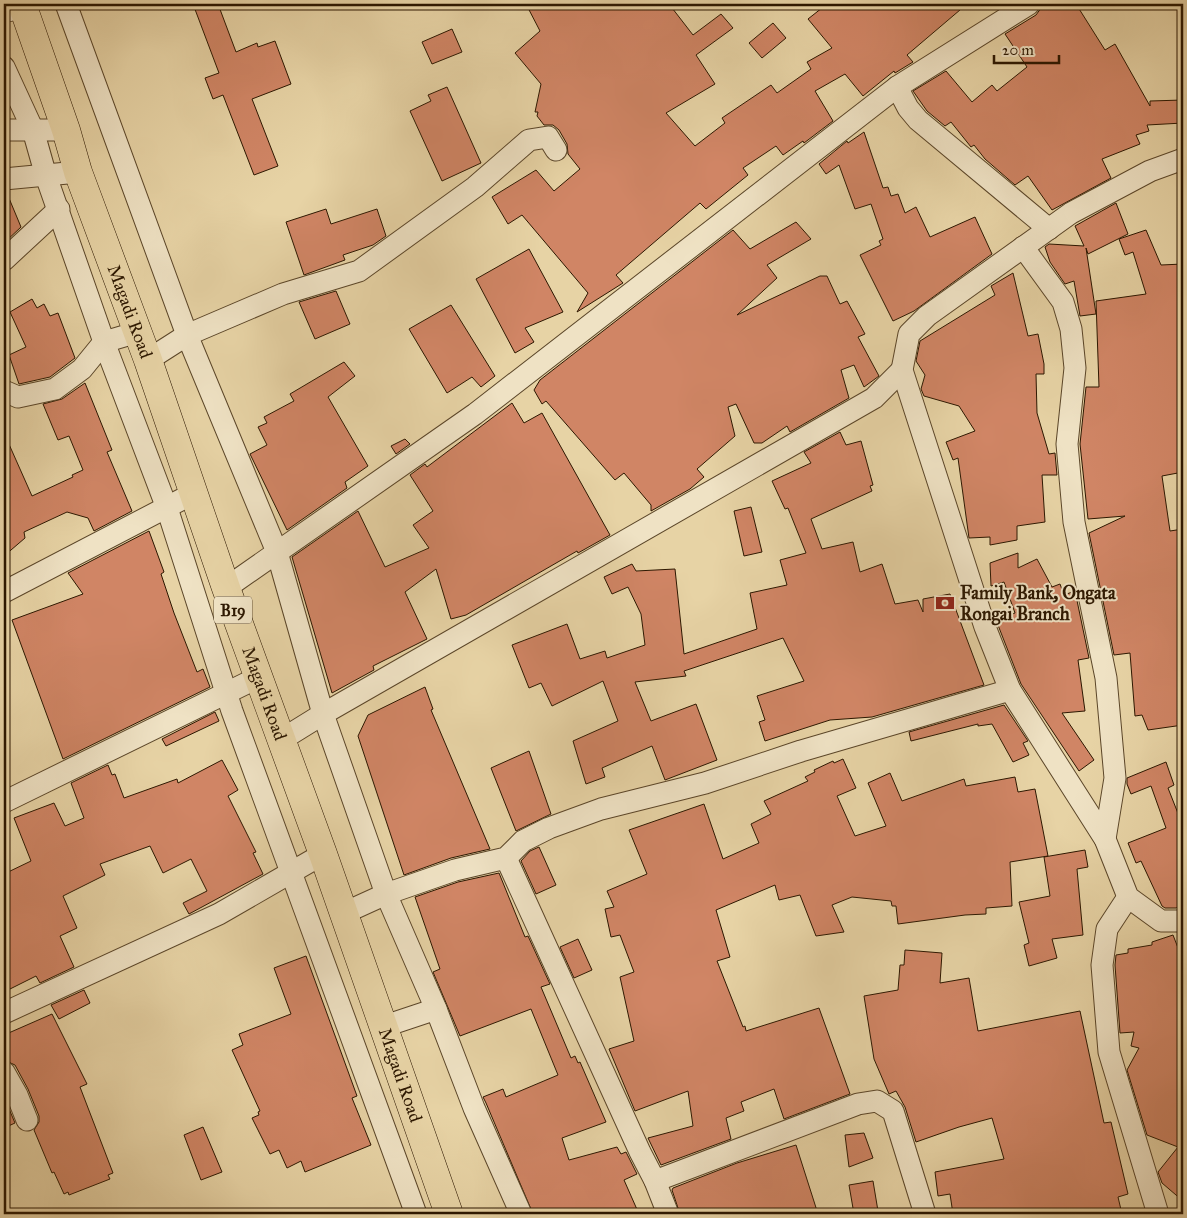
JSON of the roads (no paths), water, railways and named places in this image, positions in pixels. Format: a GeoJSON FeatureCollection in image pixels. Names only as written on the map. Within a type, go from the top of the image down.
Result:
{"type":"FeatureCollection","features":[{"type":"Feature","properties":{"kind":"highway","name":"Magadi Road"},"geometry":{"type":"LineString","coordinates":[[16,7],[66,130],[78,172],[148,360],[257,678],[323,854],[342,914],[449,1214]]}},
{"type":"Feature","properties":{"kind":"street"},"geometry":{"type":"LineString","coordinates":[[66,4],[188,335],[277,552],[323,714],[386,894],[436,1009],[474,1108],[520,1214]]}},
{"type":"Feature","properties":{"kind":"street"},"geometry":{"type":"LineString","coordinates":[[226,588],[475,414],[897,87],[1029,4]]}},
{"type":"Feature","properties":{"kind":"street"},"geometry":{"type":"LineString","coordinates":[[4,67],[33,130],[46,176],[104,342],[167,508],[226,692],[290,873],[416,1214]]}},
{"type":"Feature","properties":{"kind":"street"},"geometry":{"type":"LineString","coordinates":[[897,87],[908,108],[918,120],[1049,229]]}},
{"type":"Feature","properties":{"kind":"street"},"geometry":{"type":"LineString","coordinates":[[4,130],[66,130]]}},
{"type":"Feature","properties":{"kind":"street"},"geometry":{"type":"LineString","coordinates":[[148,360],[188,335],[283,294],[360,271],[475,187],[529,140],[548,136],[556,150]]}},
{"type":"Feature","properties":{"kind":"street"},"geometry":{"type":"LineString","coordinates":[[1183,158],[1142,175],[1071,213],[918,323],[909,334],[902,370],[985,627],[1010,690],[1105,839],[1128,897],[1161,920],[1183,920]]}},
{"type":"Feature","properties":{"kind":"street"},"geometry":{"type":"LineString","coordinates":[[10,182],[78,172]]}},
{"type":"Feature","properties":{"kind":"street"},"geometry":{"type":"LineString","coordinates":[[4,260],[59,209]]}},
{"type":"Feature","properties":{"kind":"street"},"geometry":{"type":"LineString","coordinates":[[1023,247],[1063,302],[1071,329],[1075,368],[1067,444],[1074,522],[1106,678],[1115,778],[1105,839]]}},
{"type":"Feature","properties":{"kind":"street"},"geometry":{"type":"LineString","coordinates":[[4,391],[18,397],[55,389],[82,369],[104,342],[138,332]]}},
{"type":"Feature","properties":{"kind":"street"},"geometry":{"type":"LineString","coordinates":[[281,740],[323,714],[874,398],[902,370]]}},
{"type":"Feature","properties":{"kind":"street"},"geometry":{"type":"LineString","coordinates":[[4,592],[194,493]]}},
{"type":"Feature","properties":{"kind":"street"},"geometry":{"type":"LineString","coordinates":[[4,802],[257,678]]}},
{"type":"Feature","properties":{"kind":"street"},"geometry":{"type":"LineString","coordinates":[[342,914],[386,894],[455,870],[506,858],[523,841],[549,828],[601,809],[705,783],[801,751],[1010,690]]}},
{"type":"Feature","properties":{"kind":"street"},"geometry":{"type":"LineString","coordinates":[[4,1013],[110,962],[219,914],[323,854]]}},
{"type":"Feature","properties":{"kind":"street"},"geometry":{"type":"LineString","coordinates":[[506,858],[655,1181],[668,1214]]}},
{"type":"Feature","properties":{"kind":"street"},"geometry":{"type":"LineString","coordinates":[[1128,897],[1107,929],[1104,956],[1108,1052],[1158,1214]]}},
{"type":"Feature","properties":{"kind":"street"},"geometry":{"type":"LineString","coordinates":[[382,1027],[436,1009]]}},
{"type":"Feature","properties":{"kind":"street"},"geometry":{"type":"LineString","coordinates":[[4,1072],[17,1094],[27,1120]]}},
{"type":"Feature","properties":{"kind":"street"},"geometry":{"type":"LineString","coordinates":[[655,1181],[858,1104],[877,1101],[893,1111],[925,1214]]}},
{"type":"Feature","properties":{"kind":"place","name":"Family Bank, Ongata Rongai Branch"},"geometry":{"type":"Point","coordinates":[945,603]}}]}
